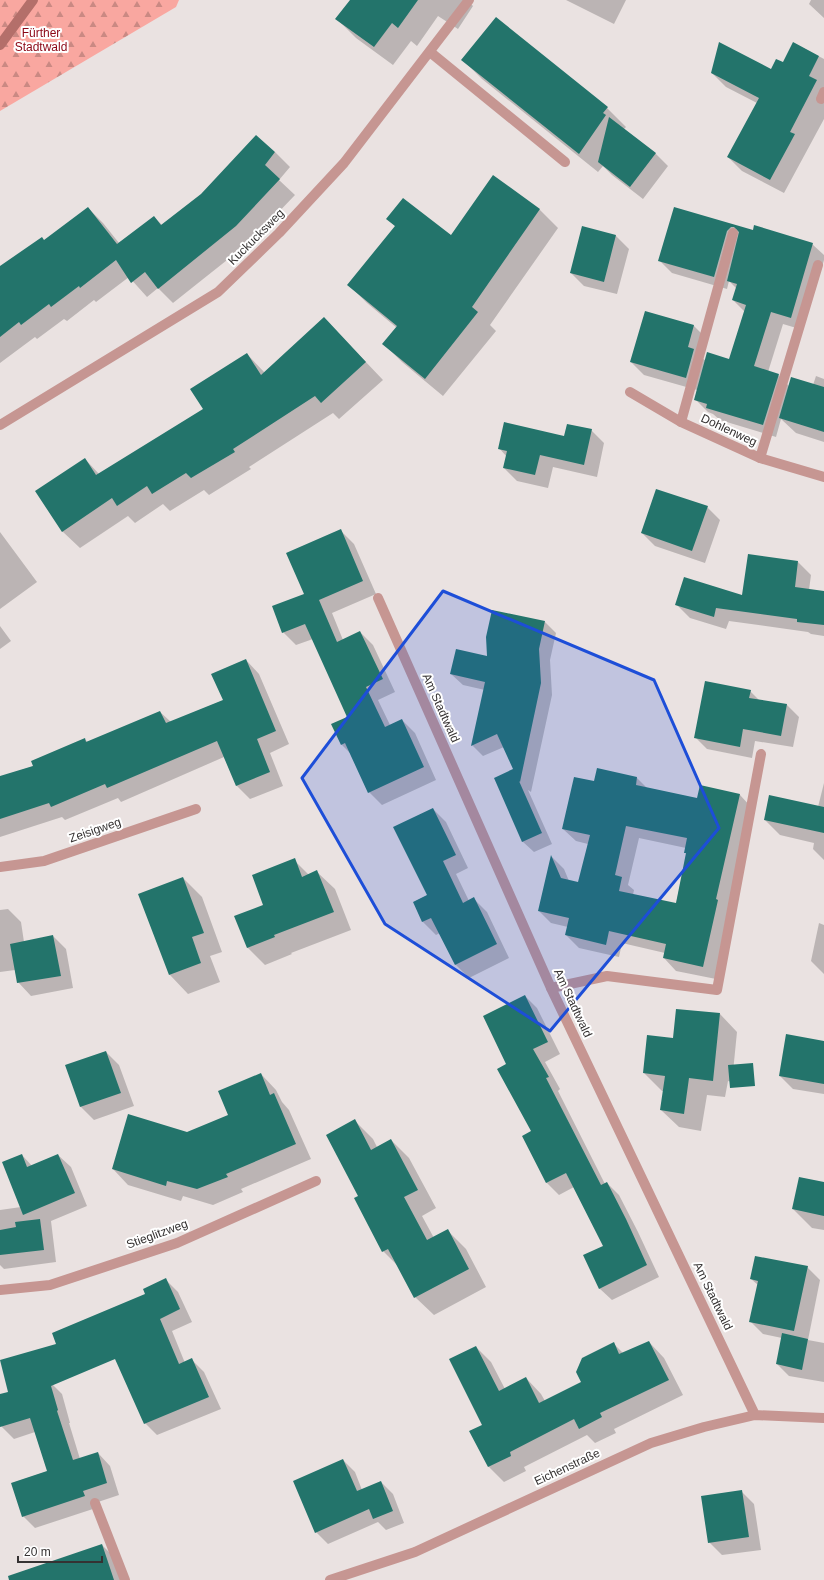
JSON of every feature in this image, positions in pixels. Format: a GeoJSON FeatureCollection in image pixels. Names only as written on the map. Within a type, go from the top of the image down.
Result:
{"type":"FeatureCollection","features":[{"type":"Feature","properties":{"kind":"street"},"geometry":{"type":"LineString","coordinates":[[0,45],[33,0]]}},
{"type":"Feature","properties":{"kind":"street","name":"Kuckucksweg"},"geometry":{"type":"LineString","coordinates":[[0,425],[218,292],[279,234],[344,163],[469,0]]}},
{"type":"Feature","properties":{"kind":"street"},"geometry":{"type":"LineString","coordinates":[[430,52],[565,162]]}},
{"type":"Feature","properties":{"kind":"street"},"geometry":{"type":"LineString","coordinates":[[681,422],[733,233]]}},
{"type":"Feature","properties":{"kind":"street"},"geometry":{"type":"LineString","coordinates":[[760,458],[818,265]]}},
{"type":"Feature","properties":{"kind":"street","name":"Dohlenweg"},"geometry":{"type":"LineString","coordinates":[[630,392],[681,422],[760,458],[824,477]]}},
{"type":"Feature","properties":{"kind":"street","name":"Am Stadtwald"},"geometry":{"type":"LineString","coordinates":[[378,598],[551,988],[755,1414]]}},
{"type":"Feature","properties":{"kind":"street"},"geometry":{"type":"LineString","coordinates":[[551,988],[607,976],[717,990],[761,754]]}},
{"type":"Feature","properties":{"kind":"street","name":"Zeisigweg"},"geometry":{"type":"LineString","coordinates":[[0,867],[44,861],[196,809]]}},
{"type":"Feature","properties":{"kind":"street","name":"Stieglitzweg"},"geometry":{"type":"LineString","coordinates":[[0,1290],[50,1285],[177,1243],[316,1181]]}},
{"type":"Feature","properties":{"kind":"street","name":"Eichenstraße"},"geometry":{"type":"LineString","coordinates":[[330,1580],[415,1552],[651,1443],[755,1414],[824,1418]]}},
{"type":"Feature","properties":{"kind":"street"},"geometry":{"type":"LineString","coordinates":[[95,1503],[125,1580]]}},
{"type":"Feature","properties":{"kind":"highlighted area"},"geometry":{"type":"Polygon","coordinates":[[[443,591],[654,680],[719,828],[550,1031],[385,924],[302,778],[443,591]]]}},
{"type":"Feature","properties":{"kind":"green space","name":"Fürther Stadtwald"},"geometry":{"type":"Polygon","coordinates":[[[0,0],[179,0],[176,7],[0,111],[0,0]]]}},
{"type":"Feature","properties":{"kind":"building"},"geometry":{"type":"Polygon","coordinates":[[[350,0],[418,0],[398,28],[392,23],[374,47],[335,19],[350,0]]]}},
{"type":"Feature","properties":{"kind":"building"},"geometry":{"type":"Polygon","coordinates":[[[496,17],[608,107],[603,113],[606,115],[579,154],[461,60],[496,17]]]}},
{"type":"Feature","properties":{"kind":"building"},"geometry":{"type":"Polygon","coordinates":[[[719,42],[771,69],[776,59],[783,62],[793,42],[819,56],[809,76],[817,80],[790,132],[795,134],[770,180],[727,157],[759,98],[711,73],[719,42]]]}},
{"type":"Feature","properties":{"kind":"building"},"geometry":{"type":"Polygon","coordinates":[[[609,117],[656,153],[630,187],[598,162],[609,117]]]}},
{"type":"Feature","properties":{"kind":"building"},"geometry":{"type":"Polygon","coordinates":[[[256,135],[275,152],[265,165],[280,179],[236,226],[158,289],[145,272],[131,283],[116,260],[80,288],[79,286],[51,307],[49,304],[21,325],[19,322],[0,337],[0,266],[42,237],[44,240],[88,207],[117,244],[154,216],[161,225],[201,194],[256,135]]]}},
{"type":"Feature","properties":{"kind":"building"},"geometry":{"type":"Polygon","coordinates":[[[493,175],[540,209],[472,307],[478,312],[425,379],[382,344],[397,326],[347,285],[395,226],[386,219],[403,198],[451,235],[493,175]]]}},
{"type":"Feature","properties":{"kind":"building"},"geometry":{"type":"Polygon","coordinates":[[[674,207],[753,230],[754,225],[813,243],[791,318],[771,312],[754,366],[779,374],[763,425],[706,408],[707,404],[694,400],[707,352],[729,359],[746,305],[732,300],[737,284],[727,281],[739,232],[734,227],[731,227],[727,231],[714,277],[658,261],[674,207]]]}},
{"type":"Feature","properties":{"kind":"building"},"geometry":{"type":"Polygon","coordinates":[[[582,226],[616,235],[604,282],[570,273],[582,226]]]}},
{"type":"Feature","properties":{"kind":"building"},"geometry":{"type":"Polygon","coordinates":[[[645,311],[694,325],[688,347],[694,349],[686,378],[630,362],[645,311]]]}},
{"type":"Feature","properties":{"kind":"building"},"geometry":{"type":"Polygon","coordinates":[[[324,317],[366,362],[321,403],[315,396],[233,449],[235,452],[191,478],[186,473],[152,494],[147,486],[117,506],[112,498],[62,532],[35,491],[85,458],[96,475],[203,409],[190,389],[247,353],[261,375],[324,317]]]}},
{"type":"Feature","properties":{"kind":"building"},"geometry":{"type":"Polygon","coordinates":[[[791,377],[824,387],[824,432],[779,418],[791,377]]]}},
{"type":"Feature","properties":{"kind":"building"},"geometry":{"type":"Polygon","coordinates":[[[504,422],[564,436],[567,424],[592,429],[584,465],[540,455],[535,475],[503,468],[507,451],[498,449],[504,422]]]}},
{"type":"Feature","properties":{"kind":"building"},"geometry":{"type":"Polygon","coordinates":[[[656,489],[708,506],[692,551],[641,533],[656,489]]]}},
{"type":"Feature","properties":{"kind":"building"},"geometry":{"type":"Polygon","coordinates":[[[341,529],[363,581],[319,600],[337,642],[360,631],[383,679],[366,687],[385,727],[402,719],[424,767],[368,793],[345,743],[341,745],[331,724],[347,717],[305,624],[282,633],[272,606],[304,594],[286,553],[341,529]]]}},
{"type":"Feature","properties":{"kind":"building"},"geometry":{"type":"Polygon","coordinates":[[[748,554],[798,561],[795,587],[824,591],[824,625],[797,622],[797,619],[716,608],[714,617],[675,605],[684,577],[742,595],[748,554]]]}},
{"type":"Feature","properties":{"kind":"building"},"geometry":{"type":"Polygon","coordinates":[[[492,610],[545,621],[539,649],[541,683],[520,782],[519,781],[542,833],[522,842],[494,778],[513,769],[497,734],[471,746],[485,682],[450,674],[456,649],[487,656],[486,637],[492,610]]]}},
{"type":"Feature","properties":{"kind":"building"},"geometry":{"type":"Polygon","coordinates":[[[246,659],[276,731],[257,739],[270,772],[236,786],[217,741],[107,788],[105,784],[51,807],[49,803],[0,819],[0,776],[33,766],[31,761],[85,738],[86,742],[160,711],[166,723],[223,700],[211,674],[246,659]]]}},
{"type":"Feature","properties":{"kind":"building"},"geometry":{"type":"Polygon","coordinates":[[[705,681],[751,690],[749,698],[787,704],[781,736],[743,729],[740,747],[694,738],[705,681]]]}},
{"type":"Feature","properties":{"kind":"building"},"geometry":{"type":"Polygon","coordinates":[[[597,768],[637,777],[636,785],[697,798],[700,785],[740,794],[716,899],[718,900],[703,967],[663,958],[666,944],[609,931],[606,945],[565,935],[569,918],[538,911],[551,855],[561,878],[578,882],[590,835],[562,829],[574,777],[594,781],[597,768]],[[626,826],[615,875],[622,877],[619,891],[676,903],[686,853],[684,853],[687,838],[626,826]]]}},
{"type":"Feature","properties":{"kind":"building"},"geometry":{"type":"Polygon","coordinates":[[[769,795],[824,807],[824,833],[764,820],[769,795]]]}},
{"type":"Feature","properties":{"kind":"building"},"geometry":{"type":"Polygon","coordinates":[[[433,808],[456,855],[443,861],[463,903],[474,897],[497,944],[455,965],[431,918],[422,922],[413,902],[427,895],[393,827],[433,808]]]}},
{"type":"Feature","properties":{"kind":"building"},"geometry":{"type":"Polygon","coordinates":[[[295,858],[302,877],[317,870],[334,912],[274,935],[275,937],[247,948],[234,916],[263,905],[252,875],[295,858]]]}},
{"type":"Feature","properties":{"kind":"building"},"geometry":{"type":"Polygon","coordinates":[[[183,877],[204,933],[192,937],[201,963],[169,975],[138,894],[183,877]]]}},
{"type":"Feature","properties":{"kind":"building"},"geometry":{"type":"Polygon","coordinates":[[[53,935],[61,976],[17,983],[10,944],[53,935]]]}},
{"type":"Feature","properties":{"kind":"building"},"geometry":{"type":"Polygon","coordinates":[[[525,995],[548,1042],[533,1049],[549,1077],[546,1078],[601,1185],[607,1182],[647,1265],[599,1289],[583,1255],[603,1246],[566,1173],[546,1183],[522,1136],[531,1131],[497,1069],[506,1064],[483,1016],[525,995]]]}},
{"type":"Feature","properties":{"kind":"building"},"geometry":{"type":"Polygon","coordinates":[[[676,1009],[720,1013],[713,1081],[689,1078],[684,1114],[660,1110],[665,1076],[643,1073],[647,1035],[673,1038],[676,1009]]]}},
{"type":"Feature","properties":{"kind":"building"},"geometry":{"type":"Polygon","coordinates":[[[786,1034],[824,1041],[824,1084],[779,1076],[786,1034]]]}},
{"type":"Feature","properties":{"kind":"building"},"geometry":{"type":"Polygon","coordinates":[[[106,1051],[121,1093],[80,1107],[65,1065],[106,1051]]]}},
{"type":"Feature","properties":{"kind":"building"},"geometry":{"type":"Polygon","coordinates":[[[753,1063],[755,1086],[730,1088],[728,1065],[753,1063]]]}},
{"type":"Feature","properties":{"kind":"building"},"geometry":{"type":"Polygon","coordinates":[[[261,1073],[270,1095],[274,1093],[296,1144],[226,1174],[228,1177],[197,1189],[167,1181],[166,1186],[112,1169],[128,1114],[187,1132],[228,1115],[218,1091],[261,1073]]]}},
{"type":"Feature","properties":{"kind":"building"},"geometry":{"type":"Polygon","coordinates":[[[355,1119],[371,1150],[391,1139],[418,1190],[404,1197],[427,1240],[448,1229],[469,1269],[414,1298],[388,1249],[382,1252],[354,1198],[358,1196],[326,1135],[355,1119]]]}},
{"type":"Feature","properties":{"kind":"building"},"geometry":{"type":"Polygon","coordinates":[[[22,1154],[27,1167],[58,1154],[75,1193],[23,1215],[2,1162],[22,1154]]]}},
{"type":"Feature","properties":{"kind":"building"},"geometry":{"type":"Polygon","coordinates":[[[799,1177],[824,1182],[824,1216],[792,1209],[799,1177]]]}},
{"type":"Feature","properties":{"kind":"building"},"geometry":{"type":"Polygon","coordinates":[[[40,1219],[44,1250],[0,1255],[0,1230],[16,1227],[15,1222],[40,1219]]]}},
{"type":"Feature","properties":{"kind":"building"},"geometry":{"type":"Polygon","coordinates":[[[755,1256],[808,1266],[794,1331],[749,1322],[758,1281],[750,1279],[755,1256]]]}},
{"type":"Feature","properties":{"kind":"building"},"geometry":{"type":"Polygon","coordinates":[[[166,1278],[180,1309],[160,1319],[179,1364],[192,1358],[209,1397],[144,1424],[115,1359],[51,1386],[58,1410],[57,1411],[73,1460],[98,1452],[107,1483],[83,1491],[85,1496],[22,1517],[11,1483],[47,1471],[30,1418],[0,1427],[0,1394],[8,1392],[0,1360],[56,1344],[52,1333],[145,1294],[143,1289],[166,1278]]]}},
{"type":"Feature","properties":{"kind":"building"},"geometry":{"type":"Polygon","coordinates":[[[782,1333],[808,1339],[802,1370],[776,1364],[782,1333]]]}},
{"type":"Feature","properties":{"kind":"building"},"geometry":{"type":"Polygon","coordinates":[[[649,1341],[669,1380],[600,1413],[602,1417],[579,1429],[574,1419],[510,1452],[511,1456],[488,1467],[469,1431],[482,1425],[449,1359],[476,1346],[499,1391],[526,1377],[539,1403],[581,1382],[576,1372],[582,1358],[614,1342],[619,1354],[649,1341]]]}},
{"type":"Feature","properties":{"kind":"building"},"geometry":{"type":"Polygon","coordinates":[[[343,1459],[357,1491],[381,1481],[393,1511],[373,1519],[369,1509],[315,1533],[293,1481],[343,1459]]]}},
{"type":"Feature","properties":{"kind":"building"},"geometry":{"type":"Polygon","coordinates":[[[742,1490],[749,1537],[708,1543],[701,1496],[742,1490]]]}},
{"type":"Feature","properties":{"kind":"building"},"geometry":{"type":"Polygon","coordinates":[[[102,1544],[114,1580],[9,1580],[8,1576],[102,1544]]]}}]}
